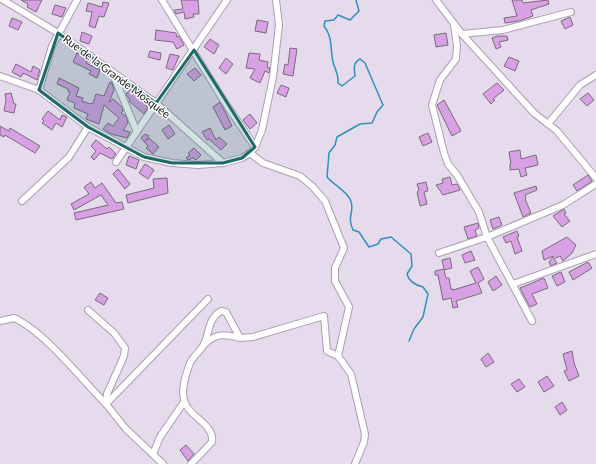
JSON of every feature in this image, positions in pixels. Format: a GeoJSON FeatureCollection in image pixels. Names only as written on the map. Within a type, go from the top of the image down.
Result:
{"type":"FeatureCollection","features":[{"type":"Feature","properties":{"kind":"street","name":"Rue de la Grande Mosquée"},"geometry":{"type":"LineString","coordinates":[[3,0],[58,33],[156,103],[223,163]]}},
{"type":"Feature","properties":{"kind":"street"},"geometry":{"type":"LineString","coordinates":[[39,90],[58,33],[77,0]]}},
{"type":"Feature","properties":{"kind":"street"},"geometry":{"type":"LineString","coordinates":[[162,0],[222,98],[255,147]]}},
{"type":"Feature","properties":{"kind":"street"},"geometry":{"type":"LineString","coordinates":[[116,162],[194,50],[226,0]]}},
{"type":"Feature","properties":{"kind":"street"},"geometry":{"type":"LineString","coordinates":[[0,76],[39,90],[88,127],[144,157],[172,163],[198,165],[223,163],[242,158],[250,153],[255,147],[262,130],[273,77],[279,25],[276,0]]}},
{"type":"Feature","properties":{"kind":"street"},"geometry":{"type":"LineString","coordinates":[[436,0],[462,34],[534,113],[571,145],[596,178]]}},
{"type":"Feature","properties":{"kind":"street"},"geometry":{"type":"LineString","coordinates":[[462,34],[503,30],[571,12]]}},
{"type":"Feature","properties":{"kind":"street"},"geometry":{"type":"LineString","coordinates":[[454,24],[457,46],[456,59],[440,80],[432,105],[448,164],[457,175],[474,202],[485,226],[487,236],[532,321]]}},
{"type":"Feature","properties":{"kind":"street"},"geometry":{"type":"LineString","coordinates":[[112,71],[137,132]]}},
{"type":"Feature","properties":{"kind":"street"},"geometry":{"type":"LineString","coordinates":[[548,124],[580,84],[596,76]]}},
{"type":"Feature","properties":{"kind":"street"},"geometry":{"type":"LineString","coordinates":[[22,201],[69,158],[88,127]]}},
{"type":"Feature","properties":{"kind":"street"},"geometry":{"type":"LineString","coordinates":[[250,153],[264,163],[300,176],[313,187],[325,202],[335,223],[344,248],[335,268],[335,281],[349,308],[338,356]]}},
{"type":"Feature","properties":{"kind":"street"},"geometry":{"type":"LineString","coordinates":[[439,253],[487,236],[563,205],[596,184]]}},
{"type":"Feature","properties":{"kind":"street"},"geometry":{"type":"LineString","coordinates":[[513,284],[596,254]]}},
{"type":"Feature","properties":{"kind":"street"},"geometry":{"type":"LineString","coordinates":[[106,404],[208,299]]}},
{"type":"Feature","properties":{"kind":"street"},"geometry":{"type":"LineString","coordinates":[[88,310],[114,333],[125,348],[124,356],[107,394],[106,404]]}},
{"type":"Feature","properties":{"kind":"street"},"geometry":{"type":"LineString","coordinates":[[203,345],[208,326],[221,311],[226,312],[230,317],[233,327],[240,338]]}},
{"type":"Feature","properties":{"kind":"street"},"geometry":{"type":"LineString","coordinates":[[152,454],[160,438],[184,402],[184,384],[190,362],[203,345],[211,338],[219,334],[240,338],[253,337],[324,316],[327,351],[338,356],[351,374],[365,434],[364,442],[355,464]]}},
{"type":"Feature","properties":{"kind":"street"},"geometry":{"type":"LineString","coordinates":[[0,321],[14,318],[55,351],[106,404],[120,422],[163,464]]}},
{"type":"Feature","properties":{"kind":"street"},"geometry":{"type":"LineString","coordinates":[[184,402],[209,430],[212,439],[212,442],[191,464]]}},
{"type":"Feature","properties":{"kind":"highlighted area"},"geometry":{"type":"Polygon","coordinates":[[[58,33],[156,103],[194,50],[255,147],[242,158],[223,163],[172,163],[144,157],[88,127],[39,90],[58,33]]]}},
{"type":"Feature","properties":{"kind":"building"},"geometry":{"type":"Polygon","coordinates":[[[21,0],[42,0],[36,12],[27,7],[28,4],[21,0]]]}},
{"type":"Feature","properties":{"kind":"building"},"geometry":{"type":"Polygon","coordinates":[[[181,0],[198,0],[199,14],[193,14],[194,17],[185,19],[184,12],[176,14],[174,10],[183,9],[181,0]]]}},
{"type":"Feature","properties":{"kind":"building"},"geometry":{"type":"Polygon","coordinates":[[[512,0],[522,0],[523,3],[548,0],[549,4],[531,10],[533,16],[519,21],[505,23],[504,18],[517,16],[512,0]]]}},
{"type":"Feature","properties":{"kind":"building"},"geometry":{"type":"Polygon","coordinates":[[[103,2],[109,3],[104,17],[99,16],[95,28],[89,26],[92,12],[86,11],[88,3],[102,7],[103,2]]]}},
{"type":"Feature","properties":{"kind":"building"},"geometry":{"type":"Polygon","coordinates":[[[55,5],[66,8],[62,17],[52,14],[55,5]]]}},
{"type":"Feature","properties":{"kind":"building"},"geometry":{"type":"Polygon","coordinates":[[[570,17],[573,25],[565,29],[561,21],[570,17]]]}},
{"type":"Feature","properties":{"kind":"building"},"geometry":{"type":"Polygon","coordinates":[[[12,18],[22,22],[18,30],[9,26],[12,18]]]}},
{"type":"Feature","properties":{"kind":"building"},"geometry":{"type":"Polygon","coordinates":[[[257,20],[268,22],[266,33],[255,31],[257,20]]]}},
{"type":"Feature","properties":{"kind":"building"},"geometry":{"type":"Polygon","coordinates":[[[156,30],[176,33],[177,37],[179,36],[184,45],[177,49],[173,42],[155,40],[156,30]]]}},
{"type":"Feature","properties":{"kind":"building"},"geometry":{"type":"Polygon","coordinates":[[[82,32],[92,36],[89,44],[80,41],[82,32]]]}},
{"type":"Feature","properties":{"kind":"building"},"geometry":{"type":"Polygon","coordinates":[[[446,33],[448,45],[436,47],[434,35],[446,33]]]}},
{"type":"Feature","properties":{"kind":"building"},"geometry":{"type":"Polygon","coordinates":[[[497,36],[507,36],[508,40],[499,42],[501,47],[496,49],[492,38],[497,36]]]}},
{"type":"Feature","properties":{"kind":"building"},"geometry":{"type":"Polygon","coordinates":[[[210,39],[219,45],[214,54],[204,47],[210,39]]]}},
{"type":"Feature","properties":{"kind":"building"},"geometry":{"type":"Polygon","coordinates":[[[290,48],[297,49],[293,76],[283,74],[285,64],[288,65],[290,48]]]}},
{"type":"Feature","properties":{"kind":"building"},"geometry":{"type":"Polygon","coordinates":[[[150,51],[161,53],[160,60],[148,57],[150,51]]]}},
{"type":"Feature","properties":{"kind":"building"},"geometry":{"type":"Polygon","coordinates":[[[77,53],[88,60],[86,63],[100,70],[97,78],[89,74],[91,71],[73,62],[77,53]]]}},
{"type":"Feature","properties":{"kind":"building"},"geometry":{"type":"Polygon","coordinates":[[[249,53],[260,54],[259,60],[268,62],[267,67],[270,68],[269,73],[265,71],[260,83],[250,78],[255,69],[246,68],[249,53]]]}},
{"type":"Feature","properties":{"kind":"building"},"geometry":{"type":"Polygon","coordinates":[[[170,54],[179,56],[173,70],[166,68],[170,54]]]}},
{"type":"Feature","properties":{"kind":"building"},"geometry":{"type":"Polygon","coordinates":[[[509,57],[519,61],[515,71],[504,66],[509,57]]]}},
{"type":"Feature","properties":{"kind":"building"},"geometry":{"type":"Polygon","coordinates":[[[226,58],[233,64],[226,74],[219,68],[226,58]]]}},
{"type":"Feature","properties":{"kind":"building"},"geometry":{"type":"Polygon","coordinates":[[[16,64],[31,72],[33,66],[40,70],[37,80],[23,73],[21,77],[12,72],[16,64]]]}},
{"type":"Feature","properties":{"kind":"building"},"geometry":{"type":"Polygon","coordinates":[[[195,68],[201,75],[194,81],[187,74],[195,68]]]}},
{"type":"Feature","properties":{"kind":"building"},"geometry":{"type":"Polygon","coordinates":[[[59,78],[79,88],[76,96],[83,98],[82,101],[90,104],[93,103],[96,94],[104,96],[110,82],[112,83],[114,90],[109,102],[113,99],[122,107],[123,111],[121,113],[126,116],[128,123],[123,130],[130,132],[127,138],[111,134],[103,129],[108,123],[113,126],[119,118],[104,105],[99,124],[86,119],[88,114],[74,108],[75,103],[67,100],[70,92],[68,89],[57,84],[59,78]]]}},
{"type":"Feature","properties":{"kind":"building"},"geometry":{"type":"Polygon","coordinates":[[[497,83],[504,90],[493,99],[495,100],[491,104],[483,94],[497,83]]]}},
{"type":"Feature","properties":{"kind":"building"},"geometry":{"type":"Polygon","coordinates":[[[281,85],[289,88],[286,97],[277,93],[281,85]]]}},
{"type":"Feature","properties":{"kind":"building"},"geometry":{"type":"Polygon","coordinates":[[[130,90],[148,107],[144,114],[129,101],[130,100],[126,94],[130,90]]]}},
{"type":"Feature","properties":{"kind":"building"},"geometry":{"type":"Polygon","coordinates":[[[11,93],[14,104],[16,104],[14,113],[4,111],[6,100],[5,94],[11,93]]]}},
{"type":"Feature","properties":{"kind":"building"},"geometry":{"type":"Polygon","coordinates":[[[588,93],[594,100],[587,106],[580,99],[588,93]]]}},
{"type":"Feature","properties":{"kind":"building"},"geometry":{"type":"Polygon","coordinates":[[[444,100],[461,131],[452,136],[437,105],[444,100]]]}},
{"type":"Feature","properties":{"kind":"building"},"geometry":{"type":"Polygon","coordinates":[[[220,102],[232,126],[225,130],[213,107],[220,102]]]}},
{"type":"Feature","properties":{"kind":"building"},"geometry":{"type":"Polygon","coordinates":[[[48,111],[60,120],[62,115],[67,117],[62,127],[56,123],[52,130],[42,123],[44,121],[42,119],[48,111]]]}},
{"type":"Feature","properties":{"kind":"building"},"geometry":{"type":"Polygon","coordinates":[[[250,114],[257,123],[250,129],[243,120],[250,114]]]}},
{"type":"Feature","properties":{"kind":"building"},"geometry":{"type":"Polygon","coordinates":[[[169,125],[175,134],[168,139],[162,130],[169,125]]]}},
{"type":"Feature","properties":{"kind":"building"},"geometry":{"type":"Polygon","coordinates":[[[0,126],[9,131],[10,128],[40,146],[35,153],[5,135],[4,137],[0,135],[0,126]]]}},
{"type":"Feature","properties":{"kind":"building"},"geometry":{"type":"Polygon","coordinates":[[[210,128],[216,140],[219,137],[227,144],[221,150],[209,139],[207,140],[202,132],[210,128]]]}},
{"type":"Feature","properties":{"kind":"building"},"geometry":{"type":"Polygon","coordinates":[[[428,133],[432,142],[423,146],[419,137],[428,133]]]}},
{"type":"Feature","properties":{"kind":"building"},"geometry":{"type":"Polygon","coordinates":[[[145,134],[149,136],[145,141],[149,138],[159,147],[153,154],[146,148],[148,146],[141,138],[145,134]]]}},
{"type":"Feature","properties":{"kind":"building"},"geometry":{"type":"Polygon","coordinates":[[[96,140],[107,149],[109,147],[116,154],[112,159],[100,153],[94,160],[91,157],[96,151],[91,146],[96,140]]]}},
{"type":"Feature","properties":{"kind":"building"},"geometry":{"type":"Polygon","coordinates":[[[194,148],[201,155],[196,160],[193,158],[188,160],[186,158],[190,155],[188,153],[194,148]]]}},
{"type":"Feature","properties":{"kind":"building"},"geometry":{"type":"Polygon","coordinates":[[[520,150],[521,159],[536,155],[538,165],[525,168],[527,175],[521,177],[519,169],[510,170],[511,164],[509,152],[520,150]]]}},
{"type":"Feature","properties":{"kind":"building"},"geometry":{"type":"Polygon","coordinates":[[[129,156],[139,160],[136,169],[126,165],[129,156]]]}},
{"type":"Feature","properties":{"kind":"building"},"geometry":{"type":"Polygon","coordinates":[[[145,164],[154,170],[148,179],[139,173],[145,164]]]}},
{"type":"Feature","properties":{"kind":"building"},"geometry":{"type":"Polygon","coordinates":[[[118,169],[130,184],[125,189],[113,174],[118,169]]]}},
{"type":"Feature","properties":{"kind":"building"},"geometry":{"type":"Polygon","coordinates":[[[588,175],[592,181],[577,191],[573,185],[588,175]]]}},
{"type":"Feature","properties":{"kind":"building"},"geometry":{"type":"Polygon","coordinates":[[[450,177],[452,185],[457,184],[460,190],[443,195],[436,185],[443,183],[442,179],[450,177]]]}},
{"type":"Feature","properties":{"kind":"building"},"geometry":{"type":"Polygon","coordinates":[[[167,178],[168,193],[128,203],[126,195],[154,188],[153,179],[167,178]]]}},
{"type":"Feature","properties":{"kind":"building"},"geometry":{"type":"Polygon","coordinates":[[[91,182],[95,188],[102,183],[116,203],[122,202],[124,209],[76,220],[74,213],[108,205],[101,195],[74,210],[71,204],[89,194],[84,187],[91,182]]]}},
{"type":"Feature","properties":{"kind":"building"},"geometry":{"type":"Polygon","coordinates":[[[426,182],[428,191],[424,192],[427,204],[420,206],[417,184],[426,182]]]}},
{"type":"Feature","properties":{"kind":"building"},"geometry":{"type":"Polygon","coordinates":[[[536,186],[537,190],[525,195],[525,199],[531,213],[523,217],[514,193],[536,186]]]}},
{"type":"Feature","properties":{"kind":"building"},"geometry":{"type":"Polygon","coordinates":[[[564,209],[566,213],[564,214],[570,221],[562,227],[553,216],[564,209]]]}},
{"type":"Feature","properties":{"kind":"building"},"geometry":{"type":"Polygon","coordinates":[[[499,217],[502,225],[493,229],[490,220],[499,217]]]}},
{"type":"Feature","properties":{"kind":"building"},"geometry":{"type":"Polygon","coordinates":[[[478,223],[479,228],[475,230],[477,236],[468,239],[464,227],[478,223]]]}},
{"type":"Feature","properties":{"kind":"building"},"geometry":{"type":"Polygon","coordinates":[[[517,231],[519,236],[517,237],[522,251],[515,254],[511,241],[506,243],[503,237],[517,231]]]}},
{"type":"Feature","properties":{"kind":"building"},"geometry":{"type":"Polygon","coordinates":[[[567,237],[576,245],[572,253],[563,261],[560,256],[554,259],[557,263],[551,266],[549,262],[554,256],[544,260],[542,251],[567,237]]]}},
{"type":"Feature","properties":{"kind":"building"},"geometry":{"type":"Polygon","coordinates":[[[471,251],[475,260],[465,263],[462,255],[471,251]]]}},
{"type":"Feature","properties":{"kind":"building"},"geometry":{"type":"Polygon","coordinates":[[[450,258],[452,268],[444,270],[446,278],[449,278],[451,289],[453,290],[476,283],[470,271],[478,267],[484,279],[478,283],[482,293],[456,301],[458,307],[453,308],[451,298],[443,300],[438,275],[435,275],[435,271],[444,269],[442,260],[450,258]]]}},
{"type":"Feature","properties":{"kind":"building"},"geometry":{"type":"Polygon","coordinates":[[[588,262],[592,268],[573,280],[569,272],[588,262]]]}},
{"type":"Feature","properties":{"kind":"building"},"geometry":{"type":"Polygon","coordinates":[[[561,272],[565,282],[557,286],[552,276],[561,272]]]}},
{"type":"Feature","properties":{"kind":"building"},"geometry":{"type":"Polygon","coordinates":[[[496,276],[502,285],[493,291],[488,282],[496,276]]]}},
{"type":"Feature","properties":{"kind":"building"},"geometry":{"type":"Polygon","coordinates":[[[544,278],[548,288],[532,294],[537,304],[530,307],[520,288],[544,278]]]}},
{"type":"Feature","properties":{"kind":"building"},"geometry":{"type":"Polygon","coordinates":[[[100,293],[108,298],[104,305],[95,300],[100,293]]]}},
{"type":"Feature","properties":{"kind":"building"},"geometry":{"type":"Polygon","coordinates":[[[572,351],[574,363],[579,376],[569,381],[564,371],[567,370],[563,354],[572,351]]]}},
{"type":"Feature","properties":{"kind":"building"},"geometry":{"type":"Polygon","coordinates":[[[488,353],[494,362],[486,367],[481,359],[488,353]]]}},
{"type":"Feature","properties":{"kind":"building"},"geometry":{"type":"Polygon","coordinates":[[[547,376],[554,386],[544,392],[538,382],[547,376]]]}},
{"type":"Feature","properties":{"kind":"building"},"geometry":{"type":"Polygon","coordinates":[[[519,379],[525,387],[517,392],[511,384],[519,379]]]}},
{"type":"Feature","properties":{"kind":"building"},"geometry":{"type":"Polygon","coordinates":[[[562,402],[567,410],[560,415],[555,407],[562,402]]]}},
{"type":"Feature","properties":{"kind":"building"},"geometry":{"type":"Polygon","coordinates":[[[186,445],[194,454],[188,461],[180,450],[186,445]]]}},
{"type":"Feature","properties":{"kind":"waterway"},"geometry":{"type":"LineString","coordinates":[[356,0],[359,11],[350,20],[338,15],[334,20],[325,21],[324,26],[329,34],[332,57],[338,83],[342,86],[355,76],[355,64],[360,59],[365,63],[383,105],[377,112],[372,123],[360,124],[337,137],[335,145],[329,153],[327,177],[350,199],[352,203],[351,225],[353,230],[359,232],[369,247],[378,244],[381,239],[391,237],[411,254],[412,266],[407,274],[408,277],[413,283],[423,287],[428,294],[423,317],[414,329],[409,341]]}}]}
